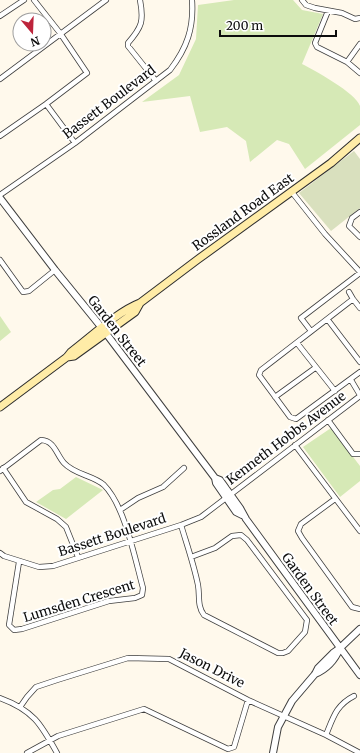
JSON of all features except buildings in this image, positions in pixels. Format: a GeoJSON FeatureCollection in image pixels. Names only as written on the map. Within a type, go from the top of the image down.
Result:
{"type":"FeatureCollection","features":[{"type":"Feature","properties":{"kind":"main road","name":"Rossland Road East"},"geometry":{"type":"LineString","coordinates":[[0,406],[67,357],[70,352],[104,330],[131,307],[140,303],[331,163],[360,138]]}},
{"type":"Feature","properties":{"kind":"street"},"geometry":{"type":"LineString","coordinates":[[0,16],[24,0]]}},
{"type":"Feature","properties":{"kind":"street"},"geometry":{"type":"LineString","coordinates":[[0,136],[87,73],[34,0]]}},
{"type":"Feature","properties":{"kind":"street"},"geometry":{"type":"LineString","coordinates":[[96,0],[99,5]]}},
{"type":"Feature","properties":{"kind":"street"},"geometry":{"type":"LineString","coordinates":[[0,79],[106,0]]}},
{"type":"Feature","properties":{"kind":"street"},"geometry":{"type":"LineString","coordinates":[[140,0],[142,15],[141,24],[138,32],[128,43],[128,46],[156,81]]}},
{"type":"Feature","properties":{"kind":"street","name":"Bassett Boulevard"},"geometry":{"type":"LineString","coordinates":[[0,196],[74,143],[170,70],[180,57],[187,41],[192,20],[194,0]]}},
{"type":"Feature","properties":{"kind":"street"},"geometry":{"type":"LineString","coordinates":[[302,0],[306,5],[357,18]]}},
{"type":"Feature","properties":{"kind":"street"},"geometry":{"type":"LineString","coordinates":[[328,11],[315,43],[317,47],[347,62],[360,73]]}},
{"type":"Feature","properties":{"kind":"street"},"geometry":{"type":"LineString","coordinates":[[347,62],[360,44]]}},
{"type":"Feature","properties":{"kind":"street"},"geometry":{"type":"LineString","coordinates":[[46,104],[74,143]]}},
{"type":"Feature","properties":{"kind":"street"},"geometry":{"type":"LineString","coordinates":[[291,192],[325,234],[360,271],[301,318],[312,331]]}},
{"type":"Feature","properties":{"kind":"street","name":"Garden Street"},"geometry":{"type":"LineString","coordinates":[[0,196],[55,270],[104,330],[215,478],[216,482],[228,496],[236,512],[242,515],[360,675]]}},
{"type":"Feature","properties":{"kind":"street"},"geometry":{"type":"LineString","coordinates":[[360,212],[352,218],[349,226],[360,237]]}},
{"type":"Feature","properties":{"kind":"street"},"geometry":{"type":"LineString","coordinates":[[0,260],[23,292],[29,291],[55,270]]}},
{"type":"Feature","properties":{"kind":"street"},"geometry":{"type":"LineString","coordinates":[[349,292],[360,308]]}},
{"type":"Feature","properties":{"kind":"street"},"geometry":{"type":"LineString","coordinates":[[353,299],[259,373],[260,378],[290,417],[296,419],[360,372]]}},
{"type":"Feature","properties":{"kind":"street"},"geometry":{"type":"LineString","coordinates":[[328,320],[360,362]]}},
{"type":"Feature","properties":{"kind":"street"},"geometry":{"type":"LineString","coordinates":[[297,343],[335,391]]}},
{"type":"Feature","properties":{"kind":"street"},"geometry":{"type":"LineString","coordinates":[[275,397],[316,368]]}},
{"type":"Feature","properties":{"kind":"street"},"geometry":{"type":"LineString","coordinates":[[351,380],[360,396]]}},
{"type":"Feature","properties":{"kind":"street","name":"Kenneth Hobbs Avenue"},"geometry":{"type":"LineString","coordinates":[[228,496],[360,396]]}},
{"type":"Feature","properties":{"kind":"street"},"geometry":{"type":"LineString","coordinates":[[328,420],[353,454],[360,454]]}},
{"type":"Feature","properties":{"kind":"street"},"geometry":{"type":"LineString","coordinates":[[78,557],[66,527],[57,519],[26,502],[2,469],[41,440],[47,440],[52,444],[63,462],[74,471],[103,484],[120,510],[130,541]]}},
{"type":"Feature","properties":{"kind":"street"},"geometry":{"type":"LineString","coordinates":[[295,445],[360,531]]}},
{"type":"Feature","properties":{"kind":"street"},"geometry":{"type":"LineString","coordinates":[[120,510],[138,498],[163,487],[184,468]]}},
{"type":"Feature","properties":{"kind":"street","name":"Bassett Boulevard"},"geometry":{"type":"LineString","coordinates":[[0,553],[19,562],[39,567],[53,566],[181,525],[201,517],[228,496]]}},
{"type":"Feature","properties":{"kind":"street"},"geometry":{"type":"LineString","coordinates":[[335,499],[301,524],[298,531],[352,607],[360,609]]}},
{"type":"Feature","properties":{"kind":"street"},"geometry":{"type":"LineString","coordinates":[[181,525],[198,586],[199,605],[204,615],[278,653],[288,651],[305,632],[307,620],[247,540],[241,535],[232,536],[215,548],[191,557]]}},
{"type":"Feature","properties":{"kind":"street","name":"Lumsden Crescent"},"geometry":{"type":"LineString","coordinates":[[19,562],[9,625],[14,630],[22,629],[109,601],[136,598],[142,594],[143,588],[130,541]]}},
{"type":"Feature","properties":{"kind":"street"},"geometry":{"type":"LineString","coordinates":[[273,753],[278,727],[292,701],[315,674],[318,668],[360,629]]}},
{"type":"Feature","properties":{"kind":"street","name":"Jason Drive"},"geometry":{"type":"LineString","coordinates":[[20,707],[36,688],[56,680],[128,658],[169,659],[248,700],[326,735],[360,753]]}},
{"type":"Feature","properties":{"kind":"street"},"geometry":{"type":"LineString","coordinates":[[326,735],[338,709],[345,700],[354,696]]}},
{"type":"Feature","properties":{"kind":"street"},"geometry":{"type":"LineString","coordinates":[[0,698],[20,707],[37,720],[57,753]]}},
{"type":"Feature","properties":{"kind":"street"},"geometry":{"type":"LineString","coordinates":[[27,753],[58,736],[144,709],[228,749],[234,747],[248,700]]}},
{"type":"Feature","properties":{"kind":"green space"},"geometry":{"type":"Polygon","coordinates":[[[234,0],[293,0],[302,10],[323,14],[302,64],[334,82],[357,101],[360,106],[360,125],[305,169],[289,144],[277,140],[250,162],[246,141],[227,127],[200,132],[190,96],[142,102],[179,75],[196,39],[198,5],[234,0]]]}},
{"type":"Feature","properties":{"kind":"green space"},"geometry":{"type":"Polygon","coordinates":[[[354,151],[360,159],[360,208],[331,231],[299,193],[354,151]]]}},
{"type":"Feature","properties":{"kind":"green space"},"geometry":{"type":"Polygon","coordinates":[[[0,316],[11,332],[0,341],[0,316]]]}},
{"type":"Feature","properties":{"kind":"green space"},"geometry":{"type":"Polygon","coordinates":[[[331,428],[360,466],[360,481],[340,497],[303,447],[331,428]]]}},
{"type":"Feature","properties":{"kind":"green space"},"geometry":{"type":"Polygon","coordinates":[[[76,477],[103,490],[66,519],[36,502],[53,490],[60,489],[76,477]]]}}]}
